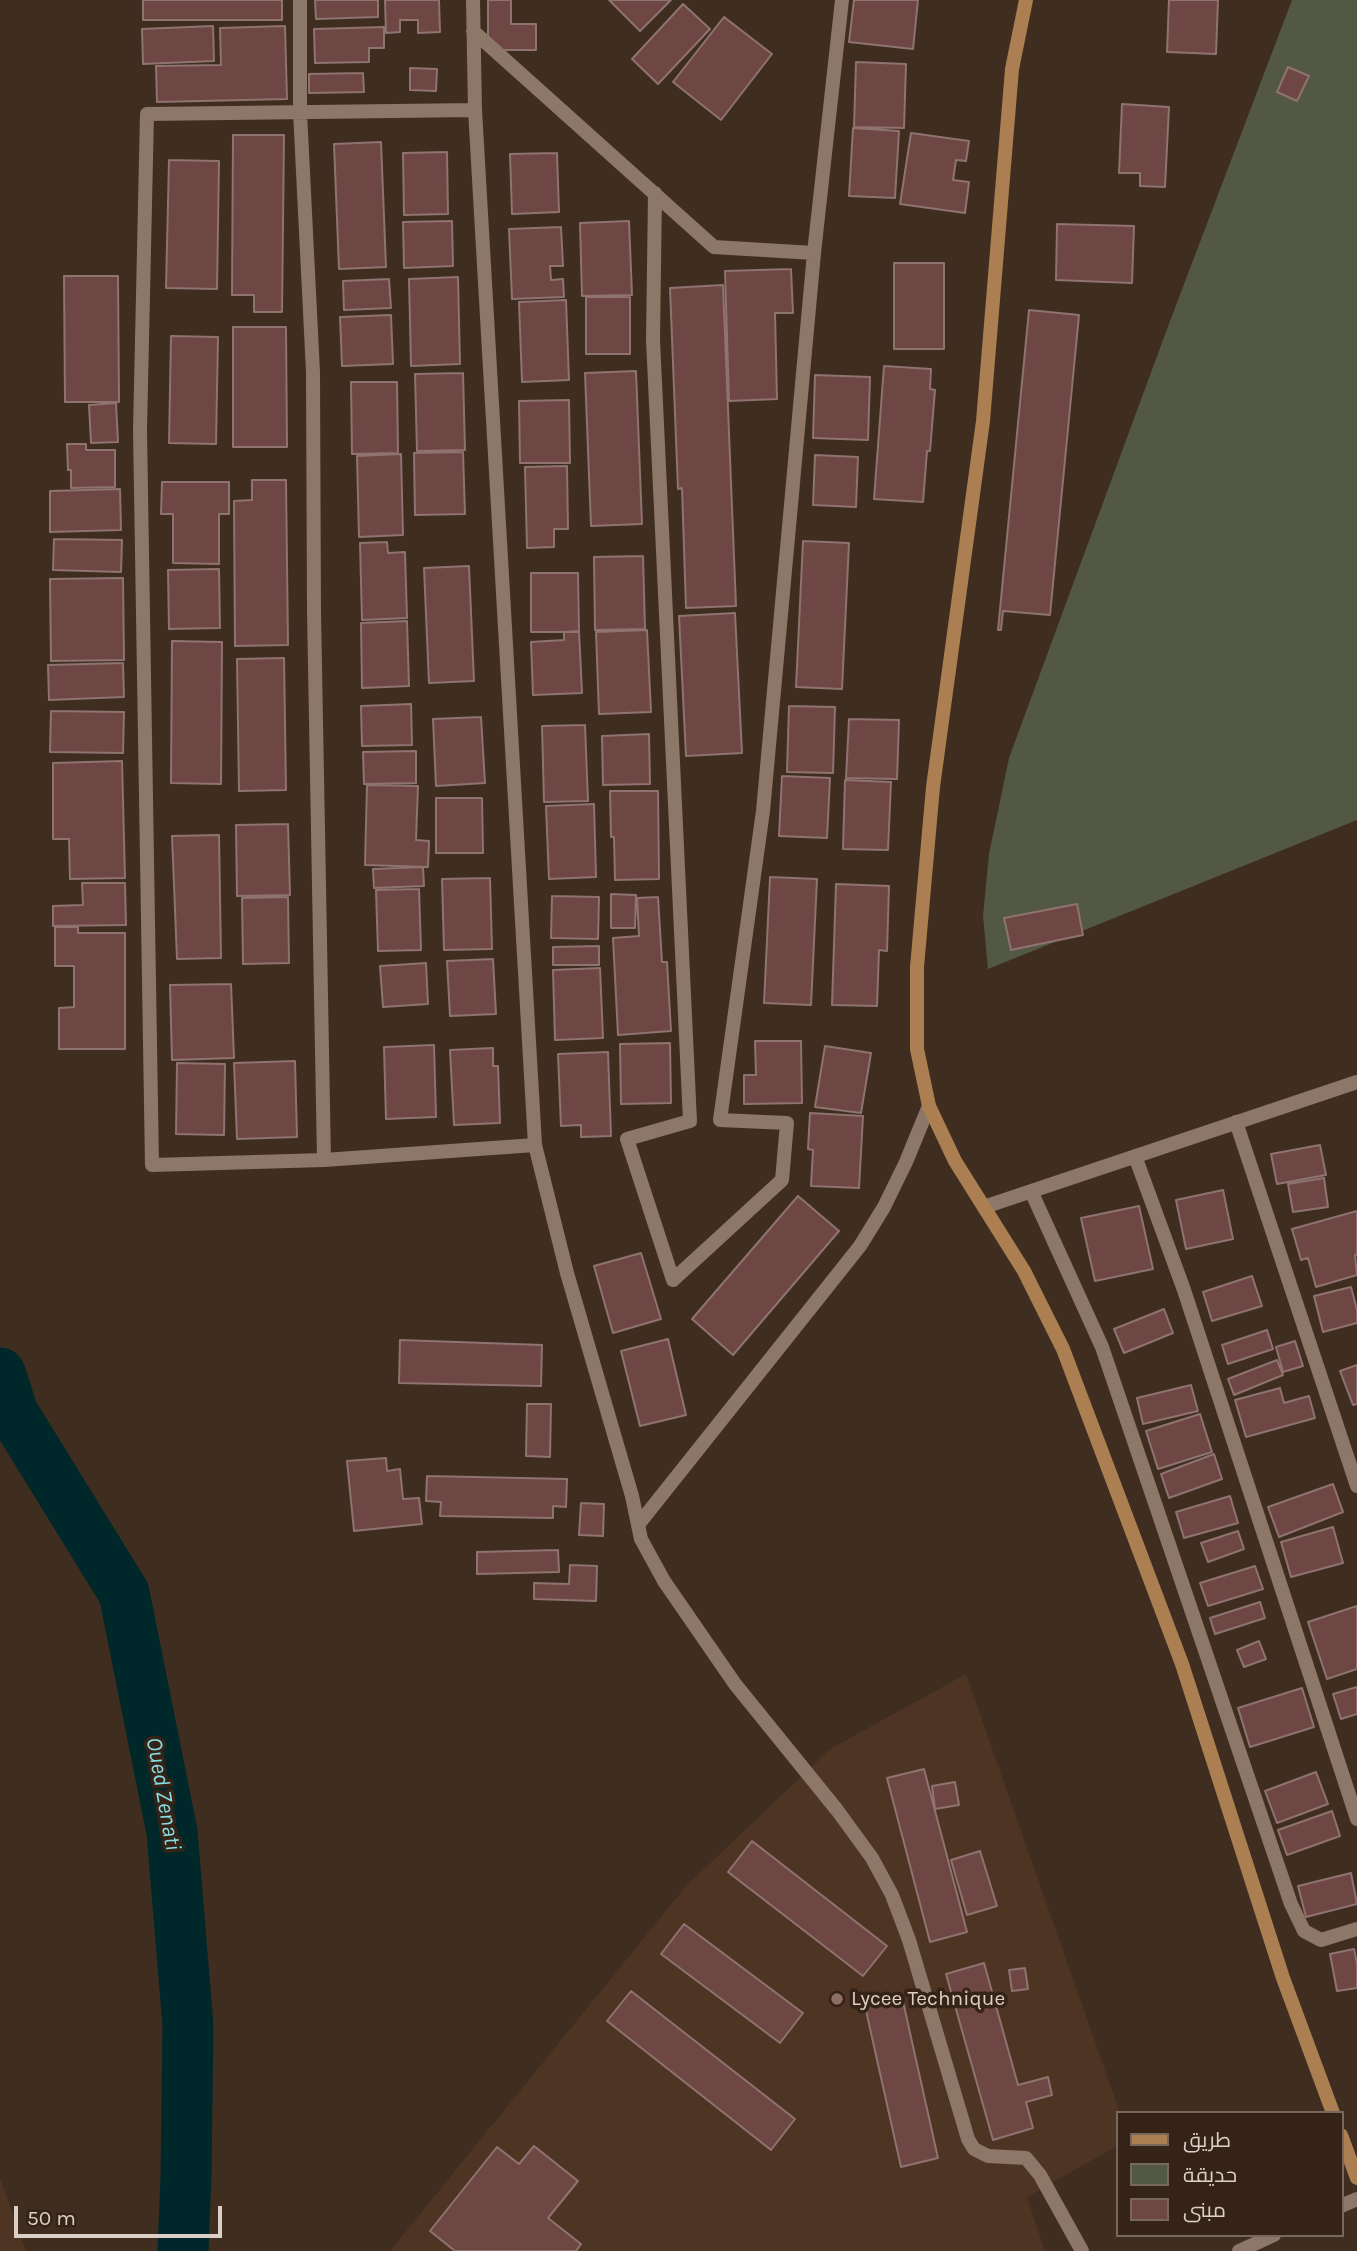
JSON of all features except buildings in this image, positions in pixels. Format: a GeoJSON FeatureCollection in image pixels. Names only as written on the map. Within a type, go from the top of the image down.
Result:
{"type":"FeatureCollection","features":[{"type":"Feature","properties":{"kind":"main road"},"geometry":{"type":"LineString","coordinates":[[1026,0],[1012,69],[983,421],[933,787],[919,953],[917,1049],[929,1106],[955,1161],[1024,1271],[1068,1361],[1182,1664],[1283,1978],[1332,2111]]}},
{"type":"Feature","properties":{"kind":"main road"},"geometry":{"type":"LineString","coordinates":[[1343,2140],[1357,2178]]}},
{"type":"Feature","properties":{"kind":"street"},"geometry":{"type":"LineString","coordinates":[[300,0],[300,112],[313,372],[314,611],[324,1160]]}},
{"type":"Feature","properties":{"kind":"street"},"geometry":{"type":"LineString","coordinates":[[473,0],[475,110],[535,1144],[567,1273],[632,1496],[641,1539],[671,1593],[735,1684],[837,1810],[872,1858],[892,1895],[909,1940],[968,2139],[974,2149],[988,2157],[1026,2158],[1040,2175],[1082,2251]]}},
{"type":"Feature","properties":{"kind":"street"},"geometry":{"type":"LineString","coordinates":[[654,193],[654,354],[690,1121],[627,1139],[673,1280],[782,1180],[788,1123],[720,1120],[763,811],[814,253],[842,0]]}},
{"type":"Feature","properties":{"kind":"street"},"geometry":{"type":"LineString","coordinates":[[473,31],[714,247],[814,253]]}},
{"type":"Feature","properties":{"kind":"street"},"geometry":{"type":"LineString","coordinates":[[475,110],[147,114],[140,430],[152,1165],[324,1160],[535,1144]]}},
{"type":"Feature","properties":{"kind":"street"},"geometry":{"type":"LineString","coordinates":[[984,1207],[1357,1082]]}},
{"type":"Feature","properties":{"kind":"street"},"geometry":{"type":"LineString","coordinates":[[638,1525],[860,1246],[884,1207],[929,1106]]}},
{"type":"Feature","properties":{"kind":"street"},"geometry":{"type":"LineString","coordinates":[[1236,1122],[1357,1486]]}},
{"type":"Feature","properties":{"kind":"street"},"geometry":{"type":"LineString","coordinates":[[1135,1156],[1184,1290],[1357,1819]]}},
{"type":"Feature","properties":{"kind":"street"},"geometry":{"type":"LineString","coordinates":[[1031,1191],[1102,1347],[1291,1904],[1304,1931],[1321,1940],[1357,1929]]}},
{"type":"Feature","properties":{"kind":"street"},"geometry":{"type":"LineString","coordinates":[[1238,2251],[1270,2237]]}},
{"type":"Feature","properties":{"kind":"shaded area","name":"Lycee Technique"},"geometry":{"type":"Polygon","coordinates":[[[966,1674],[1119,2111],[1116,2111],[1116,2147],[1027,2197],[1045,2251],[390,2251],[686,1886],[830,1749],[966,1674]]]}},
{"type":"Feature","properties":{"kind":"shaded area"},"geometry":{"type":"Polygon","coordinates":[[[0,2178],[26,2251],[0,2251],[0,2178]]]}},
{"type":"Feature","properties":{"kind":"green space"},"geometry":{"type":"Polygon","coordinates":[[[1292,0],[1357,0],[1357,820],[988,969],[983,916],[989,854],[1009,758],[1292,0]]]}},
{"type":"Feature","properties":{"kind":"waterway","name":"Oued Zenati"},"geometry":{"type":"LineString","coordinates":[[0,1373],[13,1413],[124,1593],[172,1832],[188,2026],[183,2251]]}},
{"type":"Feature","properties":{"kind":"place","name":"Lycee Technique"},"geometry":{"type":"Point","coordinates":[837,1999]}}]}
